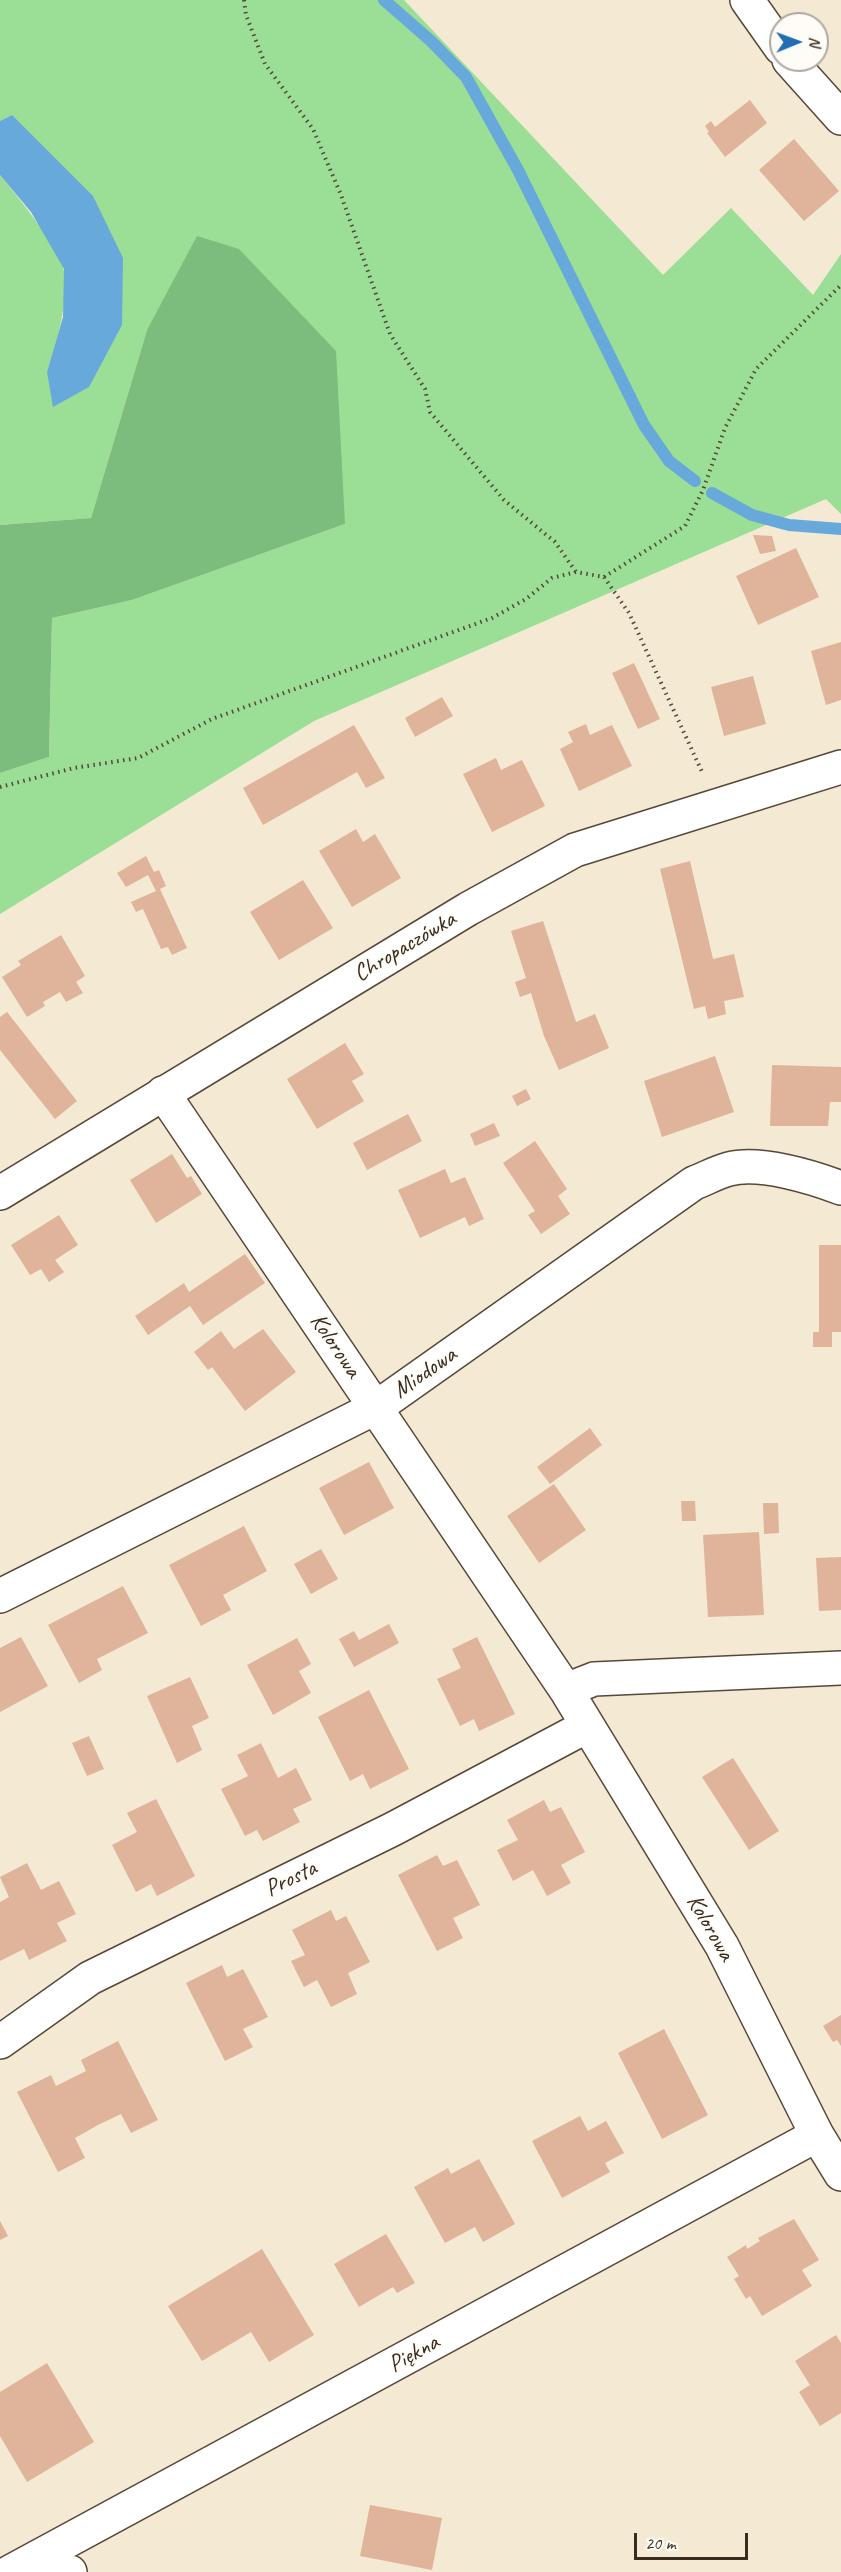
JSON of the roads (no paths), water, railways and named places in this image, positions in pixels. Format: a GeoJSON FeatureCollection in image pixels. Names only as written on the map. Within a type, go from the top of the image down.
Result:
{"type":"FeatureCollection","features":[{"type":"Feature","properties":{"kind":"street"},"geometry":{"type":"LineString","coordinates":[[747,0],[769,31]]}},
{"type":"Feature","properties":{"kind":"street"},"geometry":{"type":"LineString","coordinates":[[800,72],[841,118]]}},
{"type":"Feature","properties":{"kind":"street","name":"Chropaczówka"},"geometry":{"type":"LineString","coordinates":[[0,1193],[468,909],[575,850],[841,767]]}},
{"type":"Feature","properties":{"kind":"street","name":"Kolorowa"},"geometry":{"type":"LineString","coordinates":[[163,1093],[566,1690],[722,1946],[817,2135],[841,2174]]}},
{"type":"Feature","properties":{"kind":"street","name":"Miodowa"},"geometry":{"type":"LineString","coordinates":[[0,1596],[376,1407],[694,1183],[731,1168],[770,1169],[816,1179],[841,1188]]}},
{"type":"Feature","properties":{"kind":"street"},"geometry":{"type":"LineString","coordinates":[[566,1690],[594,1679],[841,1668]]}},
{"type":"Feature","properties":{"kind":"street","name":"Prosta"},"geometry":{"type":"LineString","coordinates":[[0,2042],[90,1978],[382,1834],[587,1726]]}},
{"type":"Feature","properties":{"kind":"street","name":"Piękna"},"geometry":{"type":"LineString","coordinates":[[21,2567],[817,2135]]}},
{"type":"Feature","properties":{"kind":"street"},"geometry":{"type":"LineString","coordinates":[[21,2567],[70,2572]]}},
{"type":"Feature","properties":{"kind":"water"},"geometry":{"type":"Polygon","coordinates":[[[12,115],[93,196],[123,258],[122,325],[89,387],[53,407],[47,372],[63,317],[64,269],[31,212],[0,175],[0,121],[12,115]]]}},
{"type":"Feature","properties":{"kind":"waterway"},"geometry":{"type":"LineString","coordinates":[[384,0],[431,41],[466,77],[518,170],[644,425],[669,461],[695,481]]}},
{"type":"Feature","properties":{"kind":"waterway"},"geometry":{"type":"LineString","coordinates":[[712,493],[752,515],[789,525],[841,529]]}}]}
